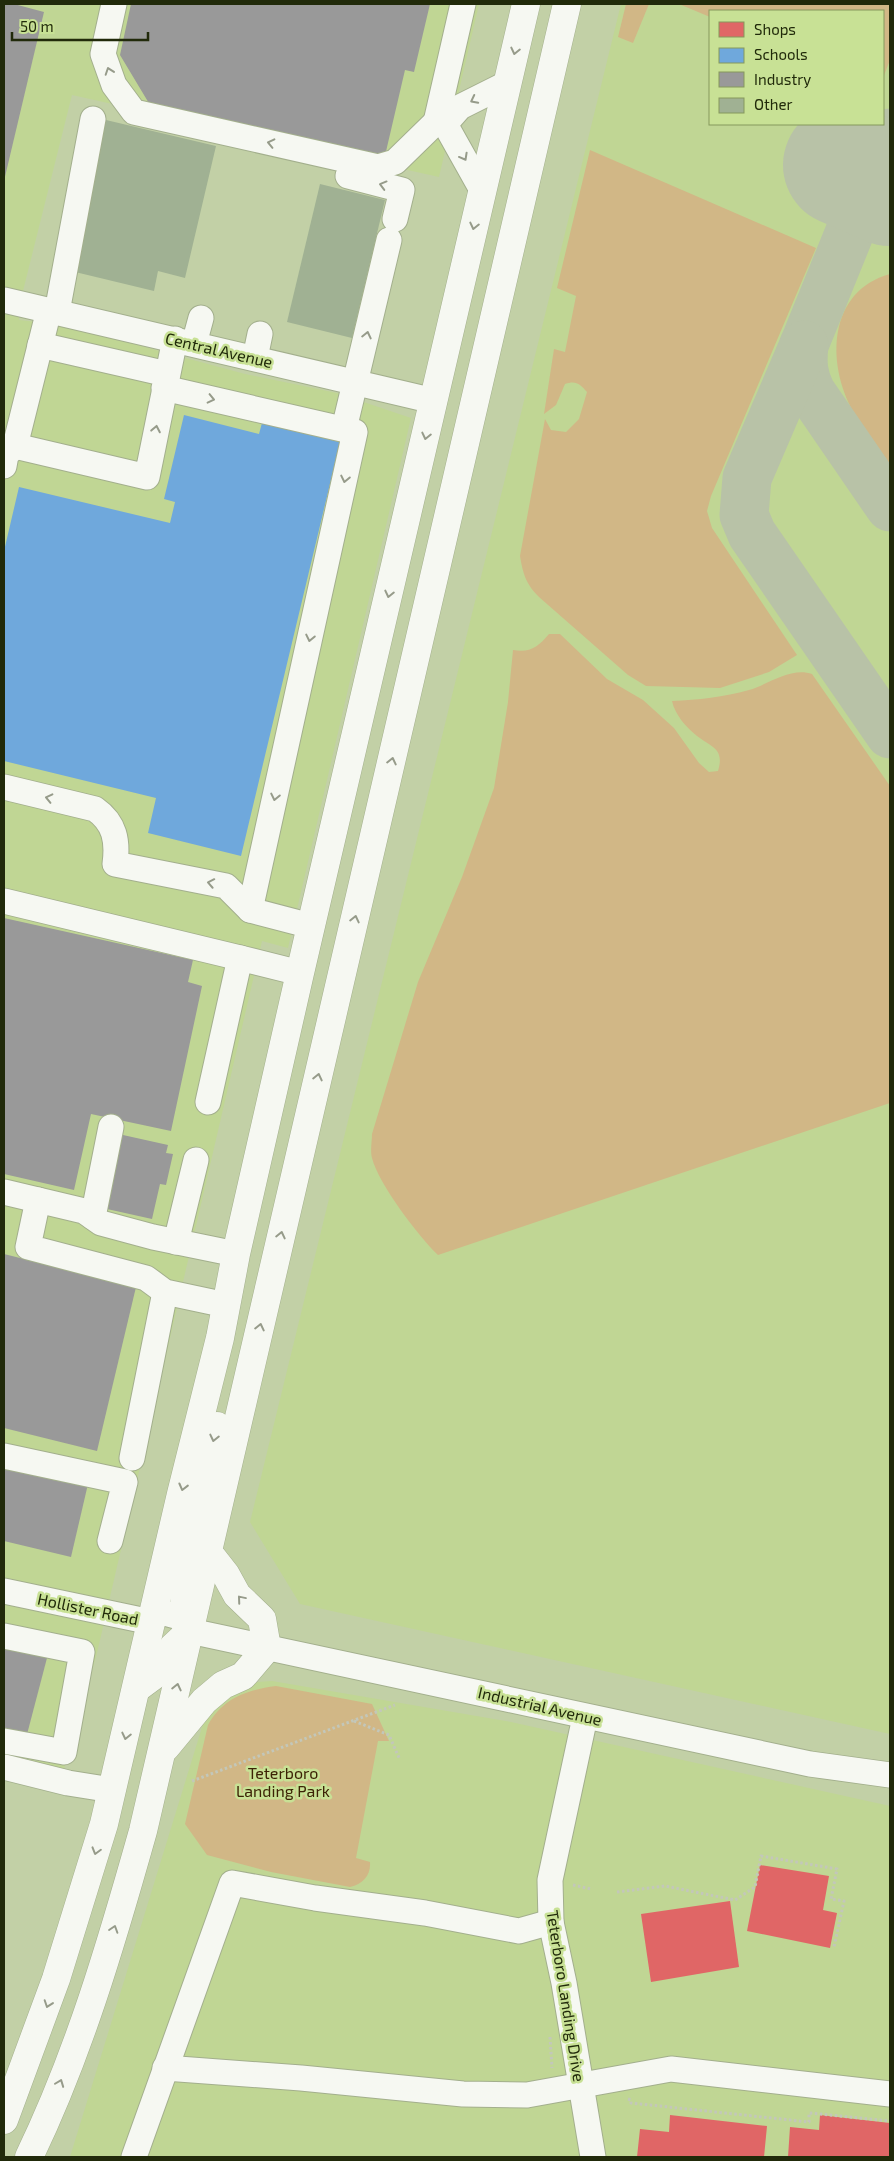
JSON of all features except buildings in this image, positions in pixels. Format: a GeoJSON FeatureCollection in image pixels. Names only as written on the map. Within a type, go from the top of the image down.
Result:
{"type":"FeatureCollection","features":[{"type":"Feature","properties":{"kind":"highway"},"geometry":{"type":"LineString","coordinates":[[4,2120],[35,2041],[77,1919],[112,1790],[220,1338],[236,1254],[300,973],[526,4]]}},
{"type":"Feature","properties":{"kind":"highway"},"geometry":{"type":"LineString","coordinates":[[29,2157],[43,2128],[76,2041],[123,1900],[162,1752],[567,4]]}},
{"type":"Feature","properties":{"kind":"highway"},"geometry":{"type":"LineString","coordinates":[[190,1631],[183,1603],[183,1575],[222,1403],[220,1338]]}},
{"type":"Feature","properties":{"kind":"highway"},"geometry":{"type":"LineString","coordinates":[[162,1752],[204,1701],[223,1685],[243,1676],[267,1648],[262,1619],[237,1595],[226,1575],[208,1552]]}},
{"type":"Feature","properties":{"kind":"highway"},"geometry":{"type":"LineString","coordinates":[[137,1688],[160,1671],[164,1660],[173,1647],[190,1631]]}},
{"type":"Feature","properties":{"kind":"highway"},"geometry":{"type":"LineString","coordinates":[[41,2157],[43,2128]]}},
{"type":"Feature","properties":{"kind":"street"},"geometry":{"type":"LineString","coordinates":[[114,4],[103,54],[114,85],[134,112],[378,167],[395,162],[460,107],[508,83]]}},
{"type":"Feature","properties":{"kind":"street"},"geometry":{"type":"LineString","coordinates":[[463,4],[441,123],[482,190]]}},
{"type":"Feature","properties":{"kind":"street"},"geometry":{"type":"LineString","coordinates":[[93,118],[53,311],[40,345],[9,456],[146,477],[165,381],[184,342],[201,318]]}},
{"type":"Feature","properties":{"kind":"street"},"geometry":{"type":"LineString","coordinates":[[299,163],[402,190],[344,429]]}},
{"type":"Feature","properties":{"kind":"street","name":"Central Avenue"},"geometry":{"type":"LineString","coordinates":[[4,300],[434,401]]}},
{"type":"Feature","properties":{"kind":"street"},"geometry":{"type":"LineString","coordinates":[[255,358],[260,334]]}},
{"type":"Feature","properties":{"kind":"street"},"geometry":{"type":"LineString","coordinates":[[40,345],[355,432],[250,910]]}},
{"type":"Feature","properties":{"kind":"street"},"geometry":{"type":"LineString","coordinates":[[4,787],[95,809],[106,817],[114,832],[118,846],[115,864],[226,886],[250,910],[311,926]]}},
{"type":"Feature","properties":{"kind":"street"},"geometry":{"type":"LineString","coordinates":[[4,901],[300,973]]}},
{"type":"Feature","properties":{"kind":"street"},"geometry":{"type":"LineString","coordinates":[[208,1102],[240,958]]}},
{"type":"Feature","properties":{"kind":"street"},"geometry":{"type":"LineString","coordinates":[[93,1217],[111,1127]]}},
{"type":"Feature","properties":{"kind":"street"},"geometry":{"type":"LineString","coordinates":[[176,1242],[196,1160]]}},
{"type":"Feature","properties":{"kind":"street"},"geometry":{"type":"LineString","coordinates":[[4,1192],[84,1211],[101,1222],[176,1242],[236,1254]]}},
{"type":"Feature","properties":{"kind":"street"},"geometry":{"type":"LineString","coordinates":[[38,1200],[28,1247],[146,1278],[165,1292],[226,1305]]}},
{"type":"Feature","properties":{"kind":"street"},"geometry":{"type":"LineString","coordinates":[[132,1458],[165,1292]]}},
{"type":"Feature","properties":{"kind":"street"},"geometry":{"type":"LineString","coordinates":[[4,1456],[124,1482],[110,1541]]}},
{"type":"Feature","properties":{"kind":"street","name":"Hollister Road"},"geometry":{"type":"LineString","coordinates":[[4,1591],[151,1622],[161,1612],[179,1617],[190,1631]]}},
{"type":"Feature","properties":{"kind":"street","name":"Industrial Avenue"},"geometry":{"type":"LineString","coordinates":[[190,1631],[810,1764],[890,1775]]}},
{"type":"Feature","properties":{"kind":"street"},"geometry":{"type":"LineString","coordinates":[[4,1636],[82,1652],[64,1752],[4,1740]]}},
{"type":"Feature","properties":{"kind":"street","name":"Teterboro Landing Drive"},"geometry":{"type":"LineString","coordinates":[[586,1717],[550,1880],[551,1922],[564,1983],[593,2157]]}},
{"type":"Feature","properties":{"kind":"street"},"geometry":{"type":"LineString","coordinates":[[4,1766],[68,1783],[112,1790]]}},
{"type":"Feature","properties":{"kind":"street"},"geometry":{"type":"LineString","coordinates":[[134,2157],[232,1882],[315,1898],[424,1913],[519,1931],[551,1922]]}},
{"type":"Feature","properties":{"kind":"street"},"geometry":{"type":"LineString","coordinates":[[165,2068],[301,2078],[463,2094],[527,2095],[671,2069],[890,2094]]}},
{"type":"Feature","properties":{"kind":"path"},"geometry":{"type":"LineString","coordinates":[[192,1781],[395,1705]]}},
{"type":"Feature","properties":{"kind":"path"},"geometry":{"type":"LineString","coordinates":[[353,1720],[389,1735],[400,1760]]}},
{"type":"Feature","properties":{"kind":"path"},"geometry":{"type":"LineString","coordinates":[[617,1892],[665,1886],[735,1900],[755,1887],[761,1856],[836,1869],[831,1899],[844,1901],[834,1947]]}},
{"type":"Feature","properties":{"kind":"path"},"geometry":{"type":"LineString","coordinates":[[573,1885],[591,1889]]}},
{"type":"Feature","properties":{"kind":"path"},"geometry":{"type":"LineString","coordinates":[[622,2097],[631,2100],[631,2103],[809,2122],[809,2112],[890,2121]]}},
{"type":"Feature","properties":{"kind":"shaded area"},"geometry":{"type":"Polygon","coordinates":[[[4,4],[479,4],[439,177],[72,95],[20,303],[19,320],[63,325],[245,374],[337,393],[411,418],[288,948],[262,941],[97,1653],[62,1776],[4,1762],[4,4]]]}},
{"type":"Feature","properties":{"kind":"shaded area"},"geometry":{"type":"Polygon","coordinates":[[[621,4],[890,4],[890,1734],[300,1604],[250,1522],[621,4]]]}},
{"type":"Feature","properties":{"kind":"shaded area"},"geometry":{"type":"Polygon","coordinates":[[[272,1681],[511,1722],[890,1806],[890,2157],[70,2157],[207,1711],[228,1693],[258,1682],[272,1681]]]}},
{"type":"Feature","properties":{"kind":"green space"},"geometry":{"type":"Polygon","coordinates":[[[626,4],[649,4],[633,43],[618,37],[626,4]]]}},
{"type":"Feature","properties":{"kind":"green space"},"geometry":{"type":"Polygon","coordinates":[[[679,4],[890,4],[890,60],[884,75],[884,10],[709,10],[709,17],[679,4]]]}},
{"type":"Feature","properties":{"kind":"green space"},"geometry":{"type":"Polygon","coordinates":[[[590,150],[816,248],[711,496],[707,511],[712,528],[797,655],[769,672],[720,688],[646,686],[628,675],[539,597],[528,583],[522,568],[520,556],[545,419],[551,430],[566,432],[579,419],[587,392],[578,383],[565,384],[556,405],[544,414],[554,349],[565,352],[576,296],[557,288],[590,150]]]}},
{"type":"Feature","properties":{"kind":"green space"},"geometry":{"type":"Polygon","coordinates":[[[890,274],[890,466],[866,432],[844,392],[836,351],[838,331],[844,312],[854,296],[870,283],[890,274]]]}},
{"type":"Feature","properties":{"kind":"green space"},"geometry":{"type":"Polygon","coordinates":[[[549,634],[560,634],[607,679],[643,700],[674,728],[699,763],[709,772],[718,771],[720,757],[718,753],[685,725],[678,716],[672,701],[730,695],[749,690],[788,674],[804,672],[812,674],[890,786],[890,1103],[438,1255],[410,1223],[382,1181],[372,1158],[372,1134],[418,982],[462,877],[494,788],[508,702],[513,650],[529,650],[549,634]]]}},
{"type":"Feature","properties":{"kind":"green space","name":"Teterboro Landing Park"},"geometry":{"type":"Polygon","coordinates":[[[276,1686],[372,1704],[389,1741],[378,1741],[356,1858],[370,1862],[370,1867],[368,1875],[355,1886],[350,1887],[271,1872],[207,1855],[185,1824],[208,1725],[228,1702],[255,1690],[276,1686]]]}},
{"type":"Feature","properties":{"kind":"taxiway"},"geometry":{"type":"LineString","coordinates":[[890,133],[804,345],[803,358],[805,375],[811,392],[890,507]]}},
{"type":"Feature","properties":{"kind":"taxiway"},"geometry":{"type":"LineString","coordinates":[[804,345],[747,478],[744,515],[752,534],[890,734]]}},
{"type":"Feature","properties":{"kind":"runway"},"geometry":{"type":"LineString","coordinates":[[844,165],[890,185]]}}]}
